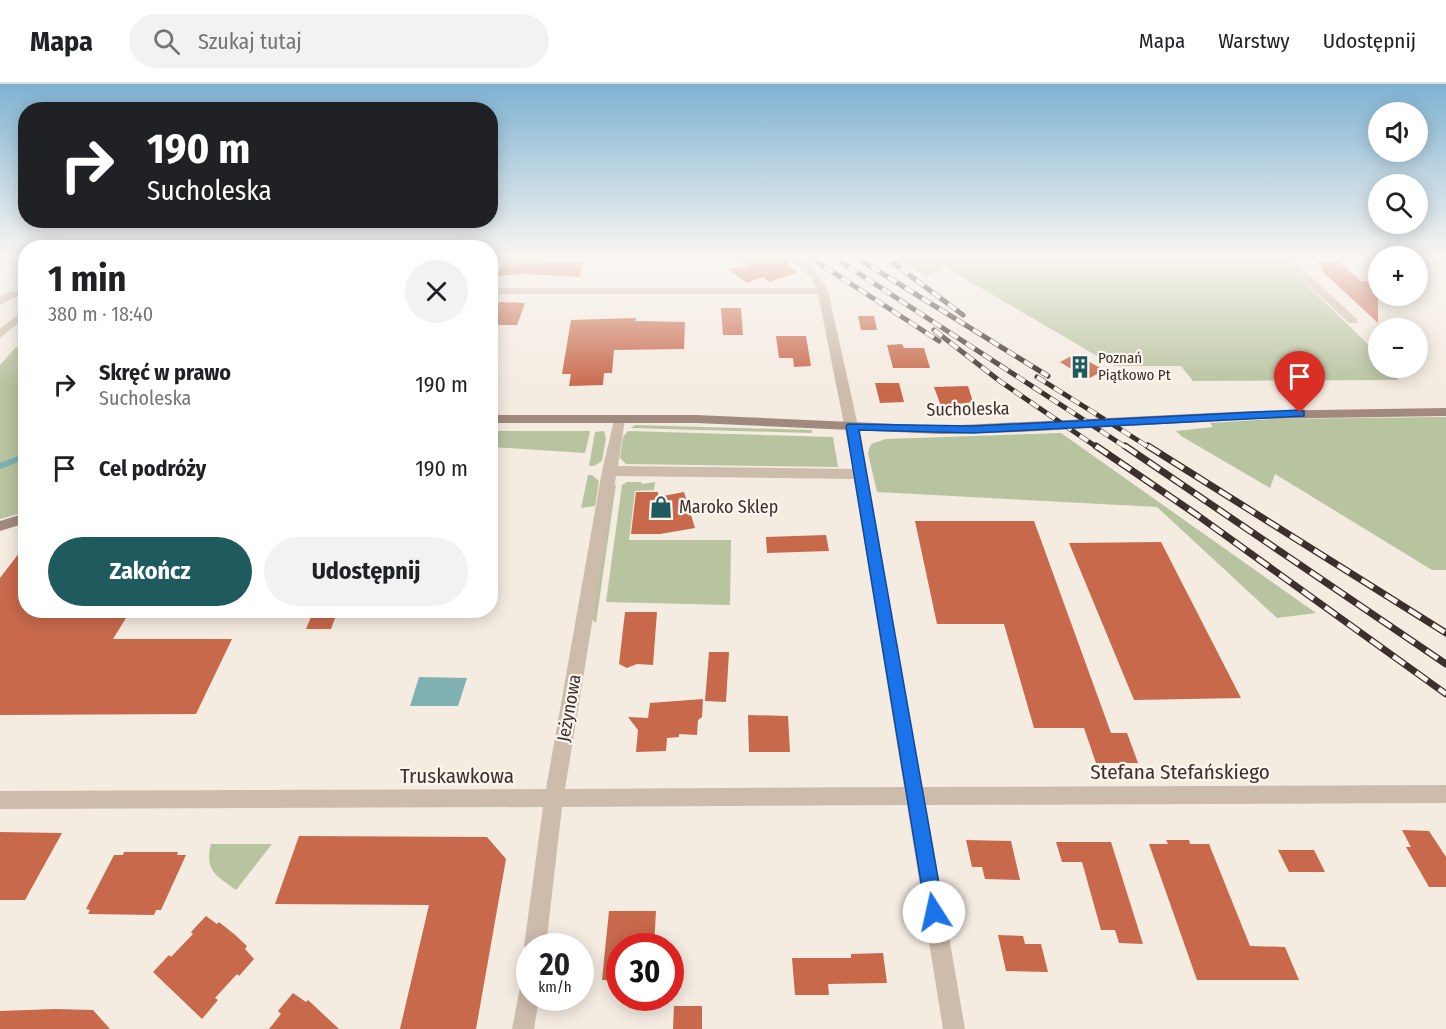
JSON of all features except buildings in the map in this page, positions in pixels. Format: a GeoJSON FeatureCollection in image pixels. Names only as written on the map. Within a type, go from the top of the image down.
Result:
{"type":"FeatureCollection","features":[{"type":"Feature","properties":{"kind":"street"},"geometry":{"type":"LineString","coordinates":[[825,300],[852,426],[954,1029]]}},
{"type":"Feature","properties":{"kind":"street"},"geometry":{"type":"LineString","coordinates":[[1330,300],[1353,321]]}},
{"type":"Feature","properties":{"kind":"street"},"geometry":{"type":"LineString","coordinates":[[0,311],[18,311]]}},
{"type":"Feature","properties":{"kind":"street"},"geometry":{"type":"LineString","coordinates":[[0,335],[18,318]]}},
{"type":"Feature","properties":{"kind":"street","name":"Sucholeska"},"geometry":{"type":"LineString","coordinates":[[498,419],[751,421],[973,430],[1253,414],[1446,412]]}},
{"type":"Feature","properties":{"kind":"street","name":"Jeżynowa"},"geometry":{"type":"LineString","coordinates":[[537,933],[554,798],[619,419]]}},
{"type":"Feature","properties":{"kind":"street"},"geometry":{"type":"LineString","coordinates":[[609,471],[860,474]]}},
{"type":"Feature","properties":{"kind":"street"},"geometry":{"type":"LineString","coordinates":[[0,526],[18,520]]}},
{"type":"Feature","properties":{"kind":"street","name":"Stefana Stefańskiego"},"geometry":{"type":"LineString","coordinates":[[914,796],[1446,794]]}},
{"type":"Feature","properties":{"kind":"street","name":"Truskawkowa"},"geometry":{"type":"LineString","coordinates":[[0,800],[914,796]]}},
{"type":"Feature","properties":{"kind":"street"},"geometry":{"type":"LineString","coordinates":[[524,1029],[526,1011]]}},
{"type":"Feature","properties":{"kind":"green space"},"geometry":{"type":"Polygon","coordinates":[[[1002,300],[1322,300],[1368,344],[1368,378],[1399,378],[1397,380],[1193,381],[1181,366],[1114,366],[1002,300]]]}},
{"type":"Feature","properties":{"kind":"green space"},"geometry":{"type":"Polygon","coordinates":[[[18,347],[18,514],[0,519],[0,365],[18,347]]]}},
{"type":"Feature","properties":{"kind":"green space"},"geometry":{"type":"Polygon","coordinates":[[[1446,417],[1446,570],[1432,570],[1275,474],[1270,488],[1176,431],[1213,427],[1210,423],[1273,419],[1446,417]]]}},
{"type":"Feature","properties":{"kind":"green space"},"geometry":{"type":"Polygon","coordinates":[[[635,425],[812,430],[812,433],[631,428],[635,425]]]}},
{"type":"Feature","properties":{"kind":"green space"},"geometry":{"type":"Polygon","coordinates":[[[498,431],[589,431],[585,453],[498,447],[498,431]]]}},
{"type":"Feature","properties":{"kind":"green space"},"geometry":{"type":"Polygon","coordinates":[[[604,431],[606,438],[602,461],[589,466],[595,432],[604,431]]]}},
{"type":"Feature","properties":{"kind":"green space"},"geometry":{"type":"Polygon","coordinates":[[[628,431],[833,437],[838,467],[626,464],[620,458],[623,437],[628,431]]]}},
{"type":"Feature","properties":{"kind":"green space"},"geometry":{"type":"Polygon","coordinates":[[[1061,433],[1316,613],[1277,618],[1157,507],[877,492],[868,453],[871,444],[886,439],[1061,433]]]}},
{"type":"Feature","properties":{"kind":"green space"},"geometry":{"type":"Polygon","coordinates":[[[588,475],[592,475],[599,481],[595,506],[581,508],[588,475]]]}},
{"type":"Feature","properties":{"kind":"green space"},"geometry":{"type":"Polygon","coordinates":[[[627,482],[641,482],[642,484],[655,482],[654,490],[635,491],[629,540],[731,540],[730,605],[606,602],[622,485],[627,482]]]}},
{"type":"Feature","properties":{"kind":"green space"},"geometry":{"type":"Polygon","coordinates":[[[616,484],[596,623],[592,619],[613,487],[616,484]]]}},
{"type":"Feature","properties":{"kind":"green space"},"geometry":{"type":"Polygon","coordinates":[[[211,844],[272,844],[236,890],[218,876],[211,867],[209,853],[211,844]]]}},
{"type":"Feature","properties":{"kind":"water"},"geometry":{"type":"Polygon","coordinates":[[[419,677],[467,678],[458,706],[410,706],[419,677]]]}},
{"type":"Feature","properties":{"kind":"waterway"},"geometry":{"type":"LineString","coordinates":[[0,466],[18,459]]}},
{"type":"Feature","properties":{"kind":"railway"},"geometry":{"type":"LineString","coordinates":[[876,300],[939,341]]}},
{"type":"Feature","properties":{"kind":"railway"},"geometry":{"type":"LineString","coordinates":[[900,300],[1127,448]]}},
{"type":"Feature","properties":{"kind":"railway"},"geometry":{"type":"LineString","coordinates":[[925,300],[1048,376]]}},
{"type":"Feature","properties":{"kind":"railway"},"geometry":{"type":"LineString","coordinates":[[943,300],[963,315]]}},
{"type":"Feature","properties":{"kind":"railway"},"geometry":{"type":"LineString","coordinates":[[934,330],[1001,382],[1098,448]]}},
{"type":"Feature","properties":{"kind":"railway"},"geometry":{"type":"LineString","coordinates":[[1037,377],[1150,448]]}},
{"type":"Feature","properties":{"kind":"railway"},"geometry":{"type":"LineString","coordinates":[[1096,446],[1197,515],[1446,694]]}},
{"type":"Feature","properties":{"kind":"railway"},"geometry":{"type":"LineString","coordinates":[[1125,446],[1446,664]]}},
{"type":"Feature","properties":{"kind":"railway"},"geometry":{"type":"LineString","coordinates":[[1148,446],[1446,633]]}},
{"type":"Feature","properties":{"kind":"place","name":"Poznań Piątkowo Pt"},"geometry":{"type":"Point","coordinates":[1080,367]}},
{"type":"Feature","properties":{"kind":"place","name":"Maroko Sklep"},"geometry":{"type":"Point","coordinates":[661,507]}},
{"type":"Feature","properties":{"kind":"route"},"geometry":{"type":"LineString","coordinates":[[934,912],[852,426],[973,430],[1300,413]]}}]}
